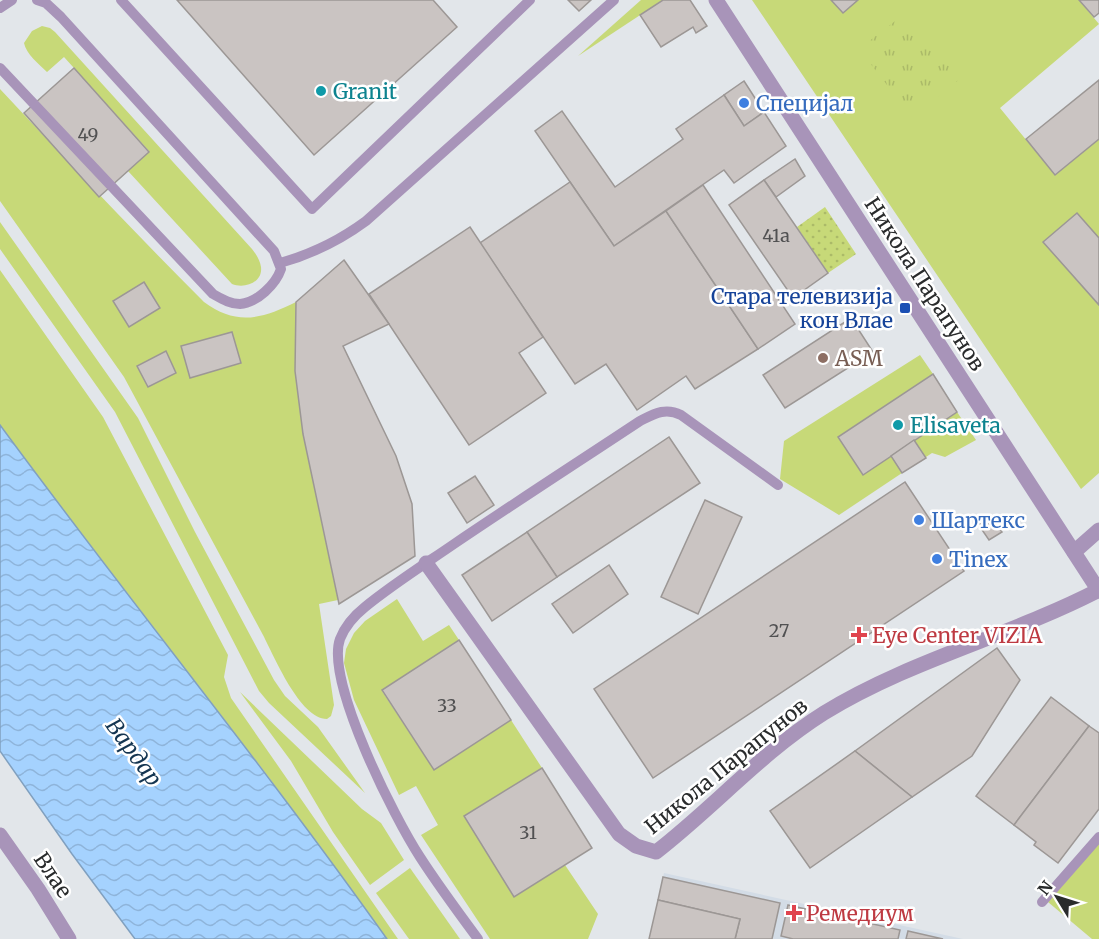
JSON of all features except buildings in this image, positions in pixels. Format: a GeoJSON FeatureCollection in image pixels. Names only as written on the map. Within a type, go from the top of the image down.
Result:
{"type":"FeatureCollection","features":[{"type":"Feature","properties":{"kind":"street","name":"Никола Парапунов"},"geometry":{"type":"LineString","coordinates":[[426,563],[620,834],[636,846],[656,852],[775,749],[825,713],[884,682],[1062,609],[1099,590],[716,0]]}},
{"type":"Feature","properties":{"kind":"street"},"geometry":{"type":"LineString","coordinates":[[1074,552],[1099,530]]}},
{"type":"Feature","properties":{"kind":"street","name":"Влае"},"geometry":{"type":"LineString","coordinates":[[0,835],[38,889],[69,939]]}},
{"type":"Feature","properties":{"kind":"lane"},"geometry":{"type":"LineString","coordinates":[[0,8],[12,0]]}},
{"type":"Feature","properties":{"kind":"lane"},"geometry":{"type":"LineString","coordinates":[[0,68],[213,294],[227,302],[248,303],[278,279],[281,269],[274,251],[61,17],[46,3],[37,0]]}},
{"type":"Feature","properties":{"kind":"lane"},"geometry":{"type":"LineString","coordinates":[[121,0],[312,209],[530,0]]}},
{"type":"Feature","properties":{"kind":"lane"},"geometry":{"type":"LineString","coordinates":[[280,263],[328,246],[366,221],[614,0]]}},
{"type":"Feature","properties":{"kind":"lane"},"geometry":{"type":"LineString","coordinates":[[478,939],[419,856],[393,807],[351,715],[339,676],[337,650],[346,628],[365,607],[426,563],[640,421],[657,413],[666,411],[681,415],[778,485]]}},
{"type":"Feature","properties":{"kind":"lane"},"geometry":{"type":"LineString","coordinates":[[1042,902],[1099,837]]}},
{"type":"Feature","properties":{"kind":"shaded area"},"geometry":{"type":"Polygon","coordinates":[[[664,873],[963,939],[649,939],[664,873]]]}},
{"type":"Feature","properties":{"kind":"green space"},"geometry":{"type":"Polygon","coordinates":[[[641,0],[663,0],[578,56],[641,0]]]}},
{"type":"Feature","properties":{"kind":"green space"},"geometry":{"type":"Polygon","coordinates":[[[752,0],[1079,0],[1099,24],[1000,108],[1055,175],[1099,139],[1099,473],[1081,489],[752,0]]]}},
{"type":"Feature","properties":{"kind":"green space"},"geometry":{"type":"Polygon","coordinates":[[[908,11],[961,78],[912,117],[859,49],[908,11]]]}},
{"type":"Feature","properties":{"kind":"green space"},"geometry":{"type":"Polygon","coordinates":[[[42,26],[55,32],[252,249],[261,267],[261,273],[256,281],[242,286],[232,284],[128,171],[149,151],[64,57],[47,72],[30,55],[24,43],[32,31],[42,26]]]}},
{"type":"Feature","properties":{"kind":"green space"},"geometry":{"type":"Polygon","coordinates":[[[0,89],[204,302],[227,315],[249,317],[272,313],[296,302],[303,434],[338,600],[319,604],[334,705],[331,716],[327,719],[307,709],[289,685],[124,377],[0,201],[0,89]]]}},
{"type":"Feature","properties":{"kind":"green space"},"geometry":{"type":"Polygon","coordinates":[[[825,207],[856,254],[828,273],[797,227],[825,207]]]}},
{"type":"Feature","properties":{"kind":"green space"},"geometry":{"type":"Polygon","coordinates":[[[0,222],[138,418],[195,532],[274,680],[285,696],[318,727],[365,793],[259,691],[115,412],[0,249],[0,222]]]}},
{"type":"Feature","properties":{"kind":"green space"},"geometry":{"type":"Polygon","coordinates":[[[0,270],[103,417],[228,655],[224,677],[231,698],[398,939],[387,939],[270,779],[0,425],[0,270]]]}},
{"type":"Feature","properties":{"kind":"green space"},"geometry":{"type":"Polygon","coordinates":[[[920,355],[933,374],[838,437],[863,474],[957,412],[976,440],[945,457],[932,453],[839,515],[780,479],[784,441],[920,355]]]}},
{"type":"Feature","properties":{"kind":"green space"},"geometry":{"type":"Polygon","coordinates":[[[397,599],[423,641],[449,625],[459,640],[382,691],[434,770],[511,720],[542,768],[464,816],[514,897],[565,865],[598,914],[588,939],[490,939],[421,835],[438,825],[416,786],[399,795],[354,700],[344,663],[346,649],[354,633],[365,621],[397,599]]]}},
{"type":"Feature","properties":{"kind":"green space"},"geometry":{"type":"Polygon","coordinates":[[[240,692],[362,809],[381,823],[404,860],[370,885],[333,832],[291,761],[240,692]]]}},
{"type":"Feature","properties":{"kind":"green space"},"geometry":{"type":"Polygon","coordinates":[[[1099,843],[1099,939],[1092,939],[1048,902],[1099,843]]]}},
{"type":"Feature","properties":{"kind":"green space"},"geometry":{"type":"Polygon","coordinates":[[[410,868],[460,939],[409,939],[376,893],[410,868]]]}},
{"type":"Feature","properties":{"kind":"water","name":"Вардар"},"geometry":{"type":"Polygon","coordinates":[[[0,425],[292,809],[387,939],[135,939],[0,751],[0,425]]]}},
{"type":"Feature","properties":{"kind":"place","name":"Granit"},"geometry":{"type":"Point","coordinates":[321,91]}},
{"type":"Feature","properties":{"kind":"place","name":"Специјал"},"geometry":{"type":"Point","coordinates":[744,103]}},
{"type":"Feature","properties":{"kind":"place","name":"Стара телевизија кон Влае"},"geometry":{"type":"Point","coordinates":[905,308]}},
{"type":"Feature","properties":{"kind":"place","name":"ASM"},"geometry":{"type":"Point","coordinates":[823,358]}},
{"type":"Feature","properties":{"kind":"place","name":"Elisaveta"},"geometry":{"type":"Point","coordinates":[898,425]}},
{"type":"Feature","properties":{"kind":"place","name":"Шартекс"},"geometry":{"type":"Point","coordinates":[919,520]}},
{"type":"Feature","properties":{"kind":"place","name":"Tinex"},"geometry":{"type":"Point","coordinates":[937,559]}},
{"type":"Feature","properties":{"kind":"place","name":"Eye Center VIZIA"},"geometry":{"type":"Point","coordinates":[859,635]}},
{"type":"Feature","properties":{"kind":"place","name":"Ремедиум"},"geometry":{"type":"Point","coordinates":[794,913]}}]}
